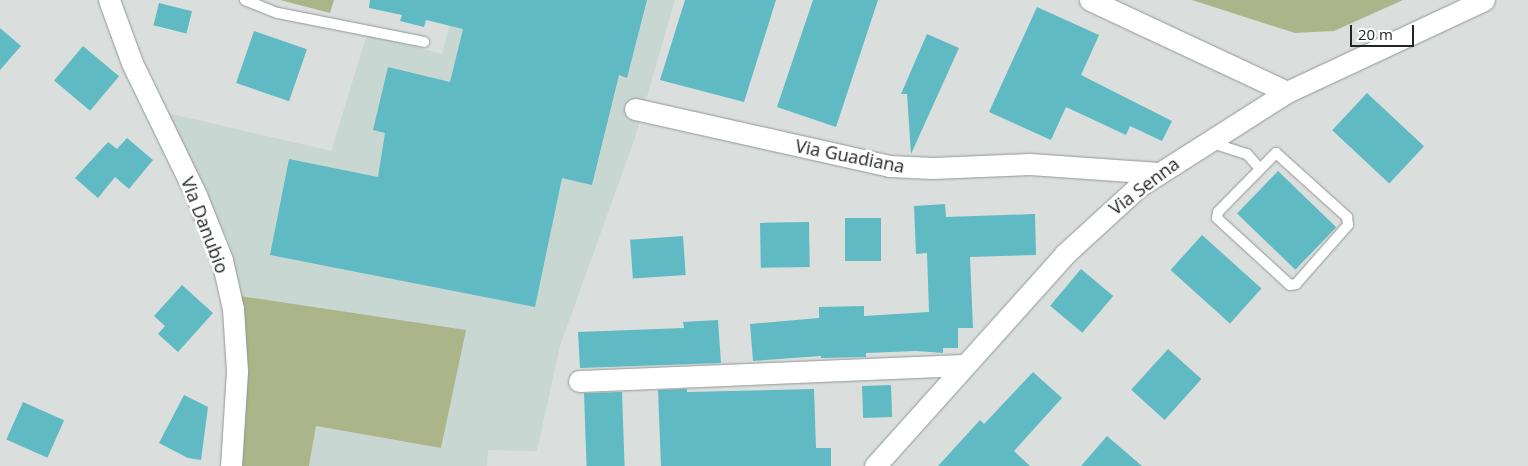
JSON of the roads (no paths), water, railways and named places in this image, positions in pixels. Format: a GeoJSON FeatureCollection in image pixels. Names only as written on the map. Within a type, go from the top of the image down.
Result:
{"type":"FeatureCollection","features":[{"type":"Feature","properties":{"kind":"street","name":"Via Danubio"},"geometry":{"type":"LineString","coordinates":[[109,0],[132,63],[196,195],[222,260],[233,309],[237,371],[231,466]]}},
{"type":"Feature","properties":{"kind":"street"},"geometry":{"type":"LineString","coordinates":[[1090,0],[1287,92]]}},
{"type":"Feature","properties":{"kind":"street","name":"Via Senna"},"geometry":{"type":"LineString","coordinates":[[875,466],[1090,228],[1158,173],[1287,92],[1484,0]]}},
{"type":"Feature","properties":{"kind":"street","name":"Via Guadiana"},"geometry":{"type":"LineString","coordinates":[[635,109],[889,166],[933,168],[1030,164],[1158,173]]}},
{"type":"Feature","properties":{"kind":"street"},"geometry":{"type":"LineString","coordinates":[[579,381],[965,365]]}},
{"type":"Feature","properties":{"kind":"lane"},"geometry":{"type":"LineString","coordinates":[[245,0],[278,13],[424,42]]}},
{"type":"Feature","properties":{"kind":"lane"},"geometry":{"type":"LineString","coordinates":[[1207,142],[1247,154],[1260,168]]}},
{"type":"Feature","properties":{"kind":"lane"},"geometry":{"type":"LineString","coordinates":[[1276,153],[1347,217],[1348,224],[1296,284],[1290,285],[1217,218],[1218,212],[1260,168],[1276,153]]}}]}
